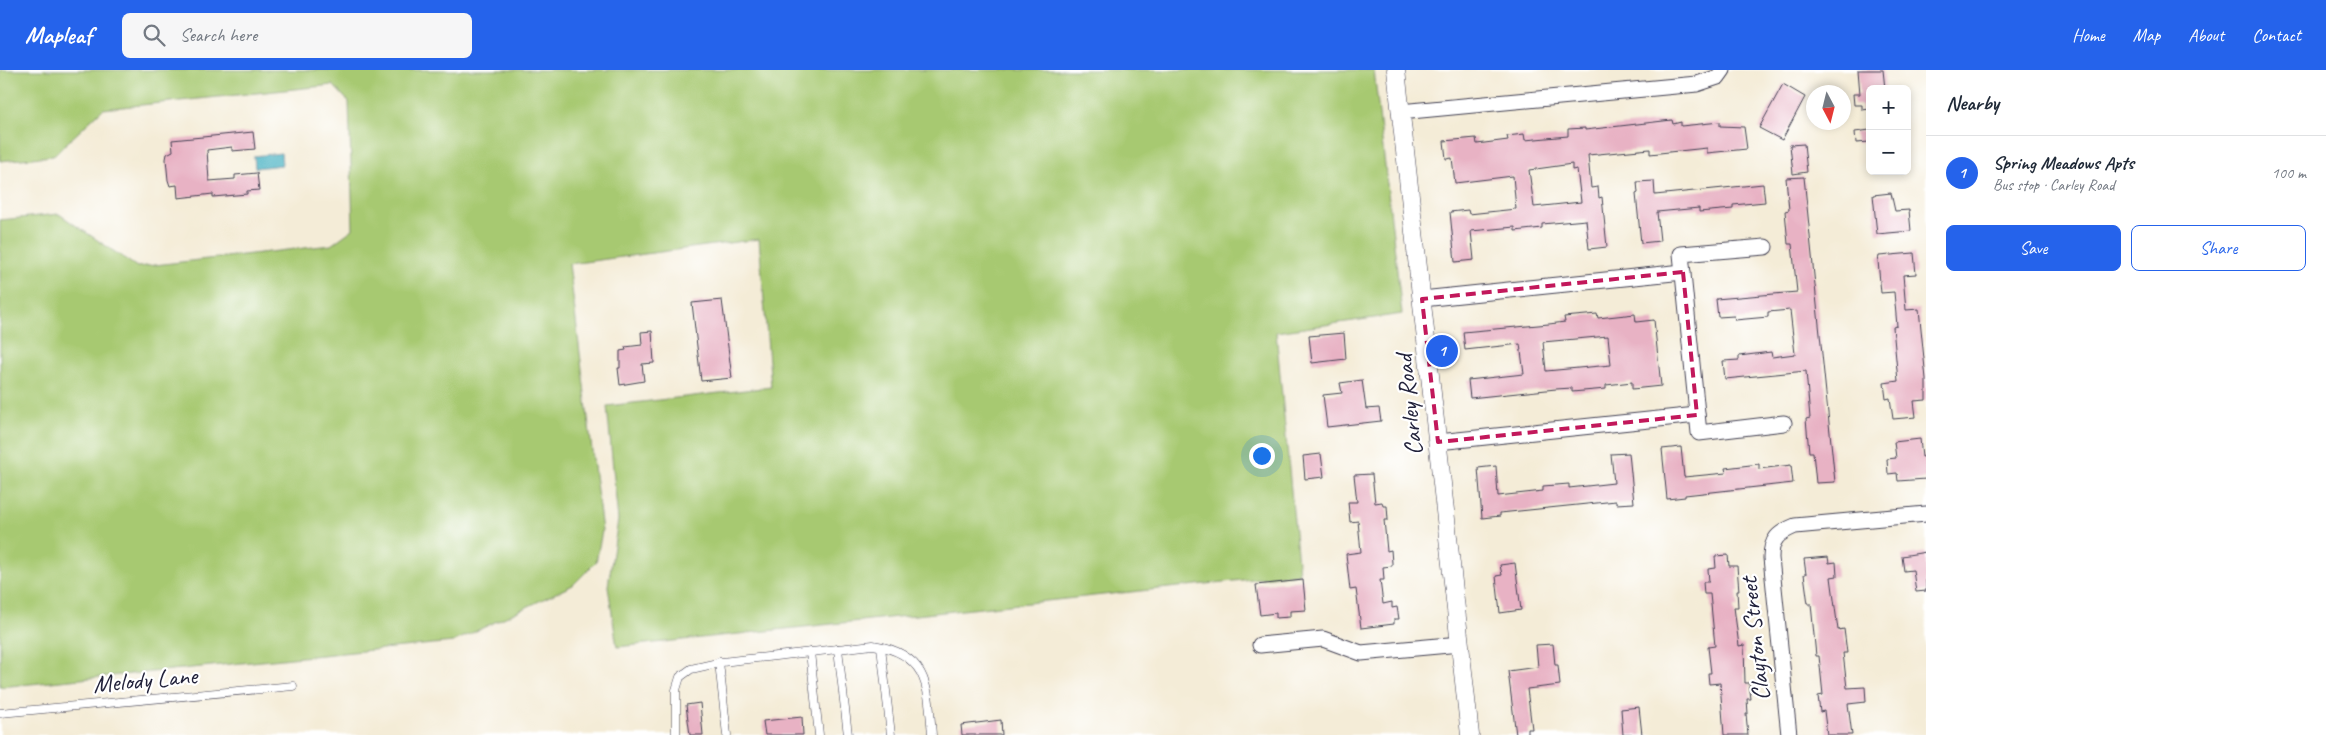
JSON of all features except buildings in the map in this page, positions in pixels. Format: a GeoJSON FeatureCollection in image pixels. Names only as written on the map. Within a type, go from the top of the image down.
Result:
{"type":"FeatureCollection","features":[{"type":"Feature","properties":{"kind":"street","name":"Carley Road"},"geometry":{"type":"LineString","coordinates":[[1396,70],[1470,735]]}},
{"type":"Feature","properties":{"kind":"street"},"geometry":{"type":"LineString","coordinates":[[1400,112],[1696,84],[1718,77],[1723,70]]}},
{"type":"Feature","properties":{"kind":"street"},"geometry":{"type":"LineString","coordinates":[[1765,246],[1681,254],[1699,433],[1784,423]]}},
{"type":"Feature","properties":{"kind":"street"},"geometry":{"type":"LineString","coordinates":[[1422,299],[1683,272]]}},
{"type":"Feature","properties":{"kind":"street"},"geometry":{"type":"LineString","coordinates":[[1438,442],[1698,415]]}},
{"type":"Feature","properties":{"kind":"street","name":"Clayton Street"},"geometry":{"type":"LineString","coordinates":[[1789,735],[1771,558],[1771,547],[1774,538],[1782,531],[1795,526],[1926,514]]}},
{"type":"Feature","properties":{"kind":"street"},"geometry":{"type":"LineString","coordinates":[[1260,645],[1324,639],[1360,653],[1460,644]]}},
{"type":"Feature","properties":{"kind":"lane"},"geometry":{"type":"LineString","coordinates":[[676,735],[676,690],[680,678],[691,669],[719,662],[873,646],[905,655],[915,662],[922,673],[926,687],[932,735]]}},
{"type":"Feature","properties":{"kind":"lane"},"geometry":{"type":"LineString","coordinates":[[881,647],[891,735]]}},
{"type":"Feature","properties":{"kind":"lane"},"geometry":{"type":"LineString","coordinates":[[838,650],[848,735]]}},
{"type":"Feature","properties":{"kind":"lane"},"geometry":{"type":"LineString","coordinates":[[810,652],[819,735]]}},
{"type":"Feature","properties":{"kind":"lane"},"geometry":{"type":"LineString","coordinates":[[719,662],[727,735]]}},
{"type":"Feature","properties":{"kind":"lane","name":"Melody Lane"},"geometry":{"type":"LineString","coordinates":[[0,713],[293,686]]}},
{"type":"Feature","properties":{"kind":"highlighted area"},"geometry":{"type":"Polygon","coordinates":[[[1683,272],[1697,415],[1438,442],[1422,299],[1683,272]]]}},
{"type":"Feature","properties":{"kind":"green space"},"geometry":{"type":"Polygon","coordinates":[[[0,70],[1374,70],[1402,314],[1276,332],[1299,574],[617,647],[608,586],[618,520],[607,406],[771,387],[759,239],[569,264],[602,531],[596,562],[573,585],[453,642],[0,687],[0,220],[59,214],[137,267],[331,245],[353,229],[349,102],[333,85],[103,109],[53,156],[0,161],[0,70]]]}},
{"type":"Feature","properties":{"kind":"water"},"geometry":{"type":"Polygon","coordinates":[[[281,153],[282,165],[255,168],[254,156],[281,153]]]}},
{"type":"Feature","properties":{"kind":"place","name":"Spring Meadows Apts"},"geometry":{"type":"Point","coordinates":[1442,351]}}]}
